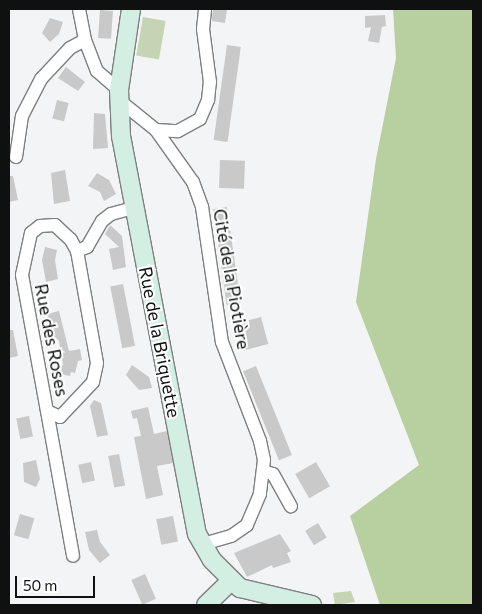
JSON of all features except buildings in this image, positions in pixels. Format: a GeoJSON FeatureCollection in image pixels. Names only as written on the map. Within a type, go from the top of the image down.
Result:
{"type":"FeatureCollection","features":[{"type":"Feature","properties":{"kind":"main road","name":"Rue de la Briquette"},"geometry":{"type":"LineString","coordinates":[[131,9],[120,96],[121,136],[197,534],[212,560],[240,588],[312,605]]}},
{"type":"Feature","properties":{"kind":"main road"},"geometry":{"type":"LineString","coordinates":[[206,605],[232,580]]}},
{"type":"Feature","properties":{"kind":"street","name":"Cité de la Piotière"},"geometry":{"type":"LineString","coordinates":[[79,9],[85,40],[96,72],[156,130],[193,182],[202,207],[222,342],[260,441],[263,471],[256,510],[247,525],[231,536],[203,544]]}},
{"type":"Feature","properties":{"kind":"street"},"geometry":{"type":"LineString","coordinates":[[156,130],[178,131],[200,119],[208,100],[210,82],[203,28],[206,9]]}},
{"type":"Feature","properties":{"kind":"street"},"geometry":{"type":"LineString","coordinates":[[16,156],[22,116],[41,78],[59,57],[85,40]]}},
{"type":"Feature","properties":{"kind":"street"},"geometry":{"type":"LineString","coordinates":[[77,251],[87,247],[102,221],[111,214],[134,208]]}},
{"type":"Feature","properties":{"kind":"street","name":"Rue des Roses"},"geometry":{"type":"LineString","coordinates":[[55,225],[71,240],[77,251],[97,363],[93,382],[60,417],[47,411],[22,275],[31,233],[40,226],[55,225]]}},
{"type":"Feature","properties":{"kind":"street"},"geometry":{"type":"LineString","coordinates":[[47,411],[73,556]]}},
{"type":"Feature","properties":{"kind":"street"},"geometry":{"type":"LineString","coordinates":[[263,471],[273,474],[291,506]]}},
{"type":"Feature","properties":{"kind":"green space"},"geometry":{"type":"Polygon","coordinates":[[[393,9],[473,9],[473,605],[380,605],[350,516],[419,465],[356,302],[376,159],[396,58],[393,9]]]}},
{"type":"Feature","properties":{"kind":"green space"},"geometry":{"type":"Polygon","coordinates":[[[143,17],[166,21],[159,59],[136,55],[143,17]]]}},
{"type":"Feature","properties":{"kind":"green space"},"geometry":{"type":"Polygon","coordinates":[[[351,591],[355,602],[335,605],[333,593],[351,591]]]}}]}
